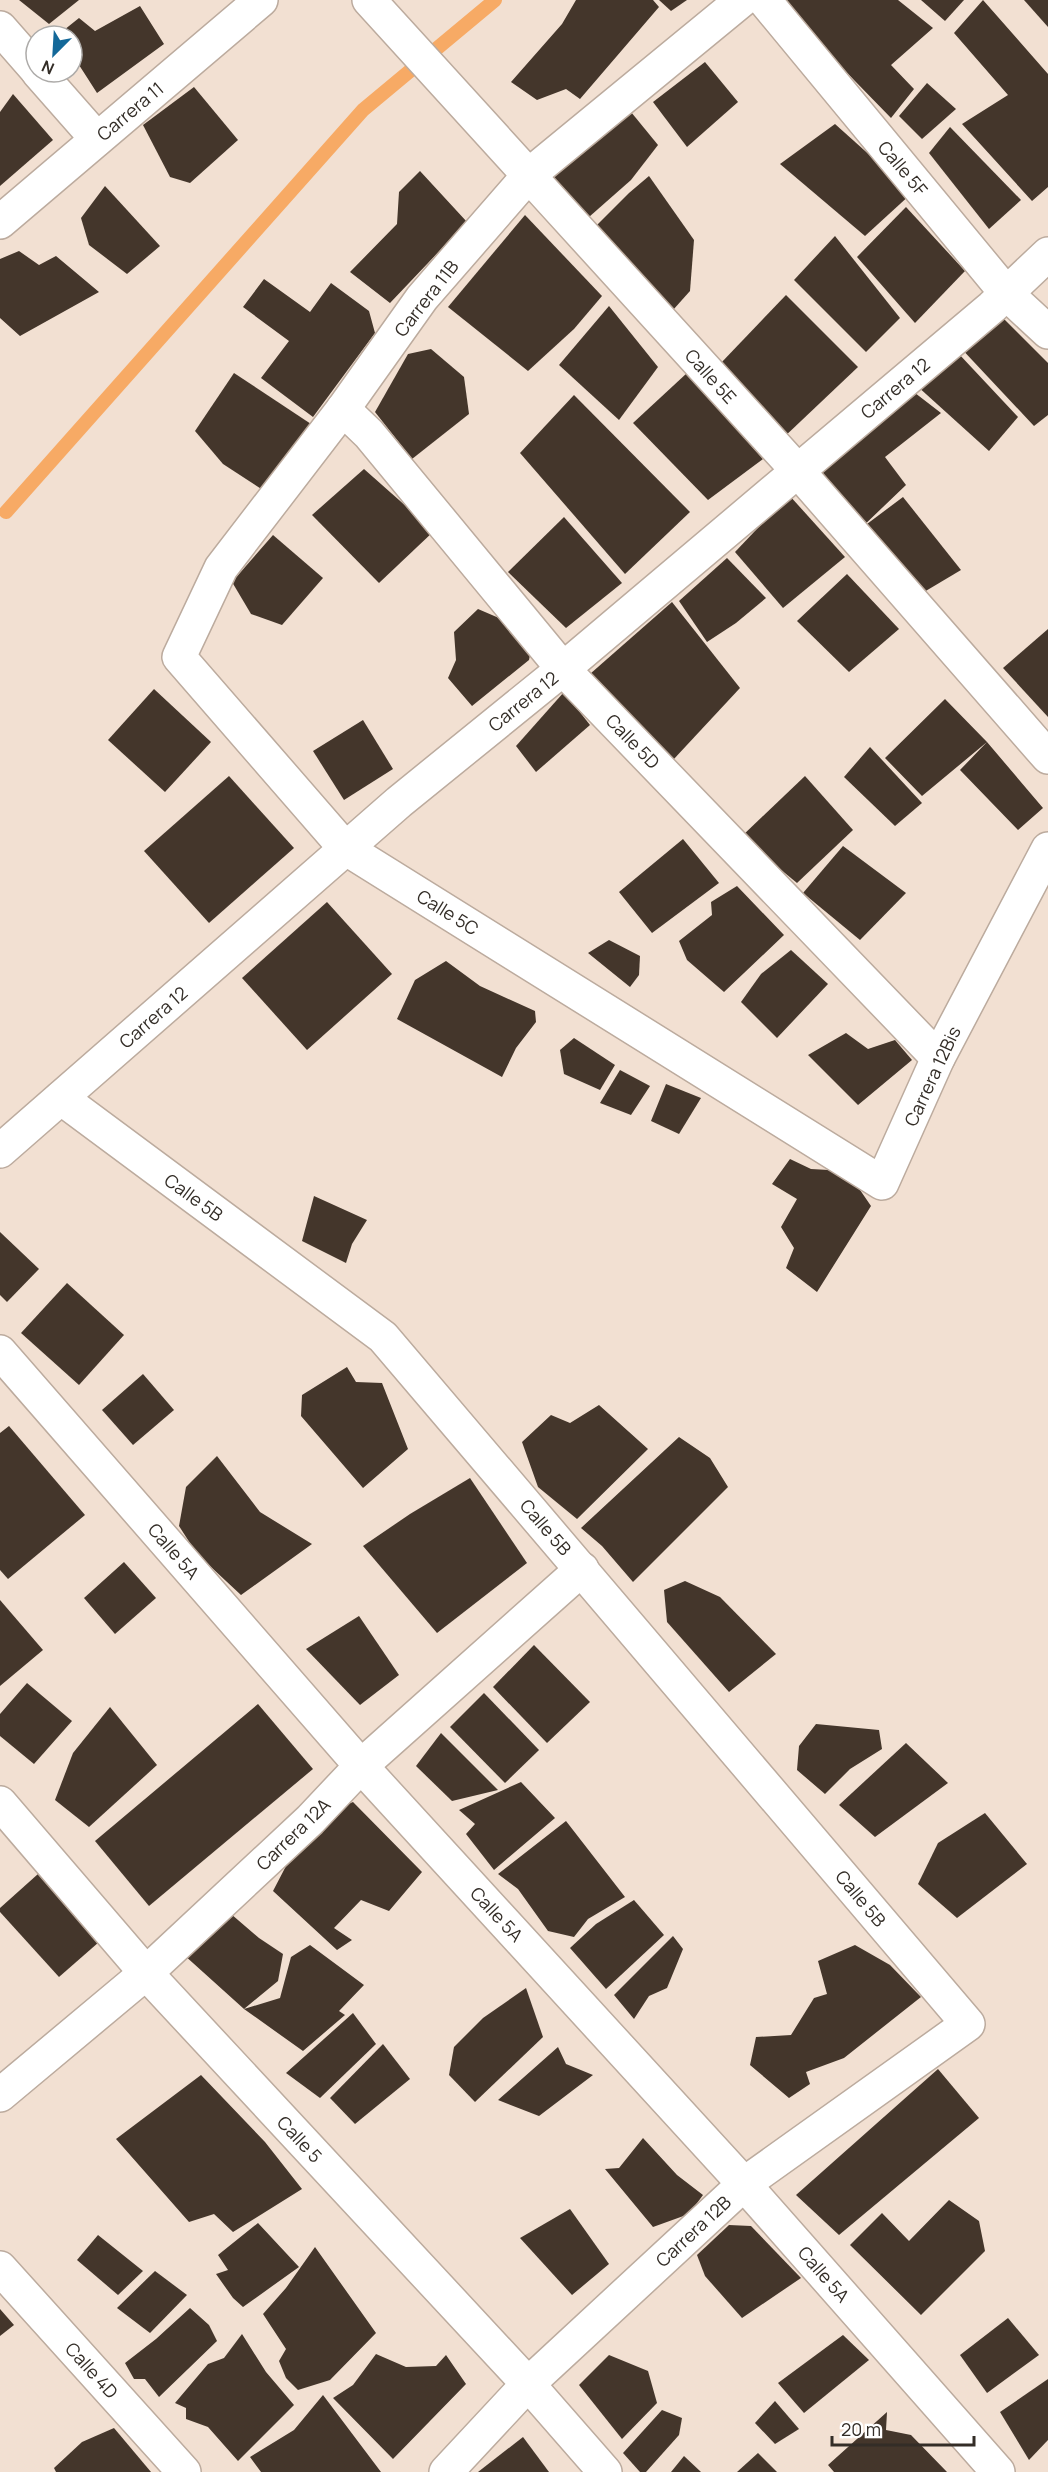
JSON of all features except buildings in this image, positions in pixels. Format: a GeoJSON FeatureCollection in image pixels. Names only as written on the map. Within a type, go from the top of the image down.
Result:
{"type":"FeatureCollection","features":[{"type":"Feature","properties":{"kind":"street","name":"Carrera 11"},"geometry":{"type":"LineString","coordinates":[[0,222],[261,0]]}},
{"type":"Feature","properties":{"kind":"street","name":"Calle 5E"},"geometry":{"type":"LineString","coordinates":[[369,0],[797,470],[1048,757]]}},
{"type":"Feature","properties":{"kind":"street","name":"Carrera 11B"},"geometry":{"type":"LineString","coordinates":[[179,657],[221,568],[343,409],[422,298],[530,175],[742,0]]}},
{"type":"Feature","properties":{"kind":"street","name":"Calle 5F"},"geometry":{"type":"LineString","coordinates":[[764,0],[1007,294],[1048,332]]}},
{"type":"Feature","properties":{"kind":"street"},"geometry":{"type":"LineString","coordinates":[[0,28],[24,56]]}},
{"type":"Feature","properties":{"kind":"street"},"geometry":{"type":"LineString","coordinates":[[48,84],[97,139]]}},
{"type":"Feature","properties":{"kind":"street","name":"Carrera 12"},"geometry":{"type":"LineString","coordinates":[[0,1151],[345,848],[563,669],[1007,294],[1048,254]]}},
{"type":"Feature","properties":{"kind":"street","name":"Calle 5D"},"geometry":{"type":"LineString","coordinates":[[343,409],[369,434],[563,669],[938,1058]]}},
{"type":"Feature","properties":{"kind":"street","name":"Calle 5C"},"geometry":{"type":"LineString","coordinates":[[179,657],[345,848],[766,1110]]}},
{"type":"Feature","properties":{"kind":"street","name":"Carrera 12Bis"},"geometry":{"type":"LineString","coordinates":[[766,1110],[882,1183],[938,1058],[1048,849]]}},
{"type":"Feature","properties":{"kind":"street","name":"Calle 5B"},"geometry":{"type":"LineString","coordinates":[[61,1098],[383,1337],[968,2024]]}},
{"type":"Feature","properties":{"kind":"street","name":"Calle 5A"},"geometry":{"type":"LineString","coordinates":[[0,1352],[361,1766],[744,2184],[998,2472]]}},
{"type":"Feature","properties":{"kind":"street","name":"Carrera 12A"},"geometry":{"type":"LineString","coordinates":[[0,2095],[146,1973],[310,1820],[361,1766],[582,1569]]}},
{"type":"Feature","properties":{"kind":"street","name":"Calle 5"},"geometry":{"type":"LineString","coordinates":[[0,1803],[146,1973],[528,2384],[605,2472]]}},
{"type":"Feature","properties":{"kind":"street","name":"Carrera 12B"},"geometry":{"type":"LineString","coordinates":[[446,2472],[528,2384],[744,2184],[968,2024]]}},
{"type":"Feature","properties":{"kind":"street","name":"Calle 4D"},"geometry":{"type":"LineString","coordinates":[[0,2268],[184,2472]]}},
{"type":"Feature","properties":{"kind":"waterway"},"geometry":{"type":"LineString","coordinates":[[6,512],[363,110],[495,0]]}}]}
